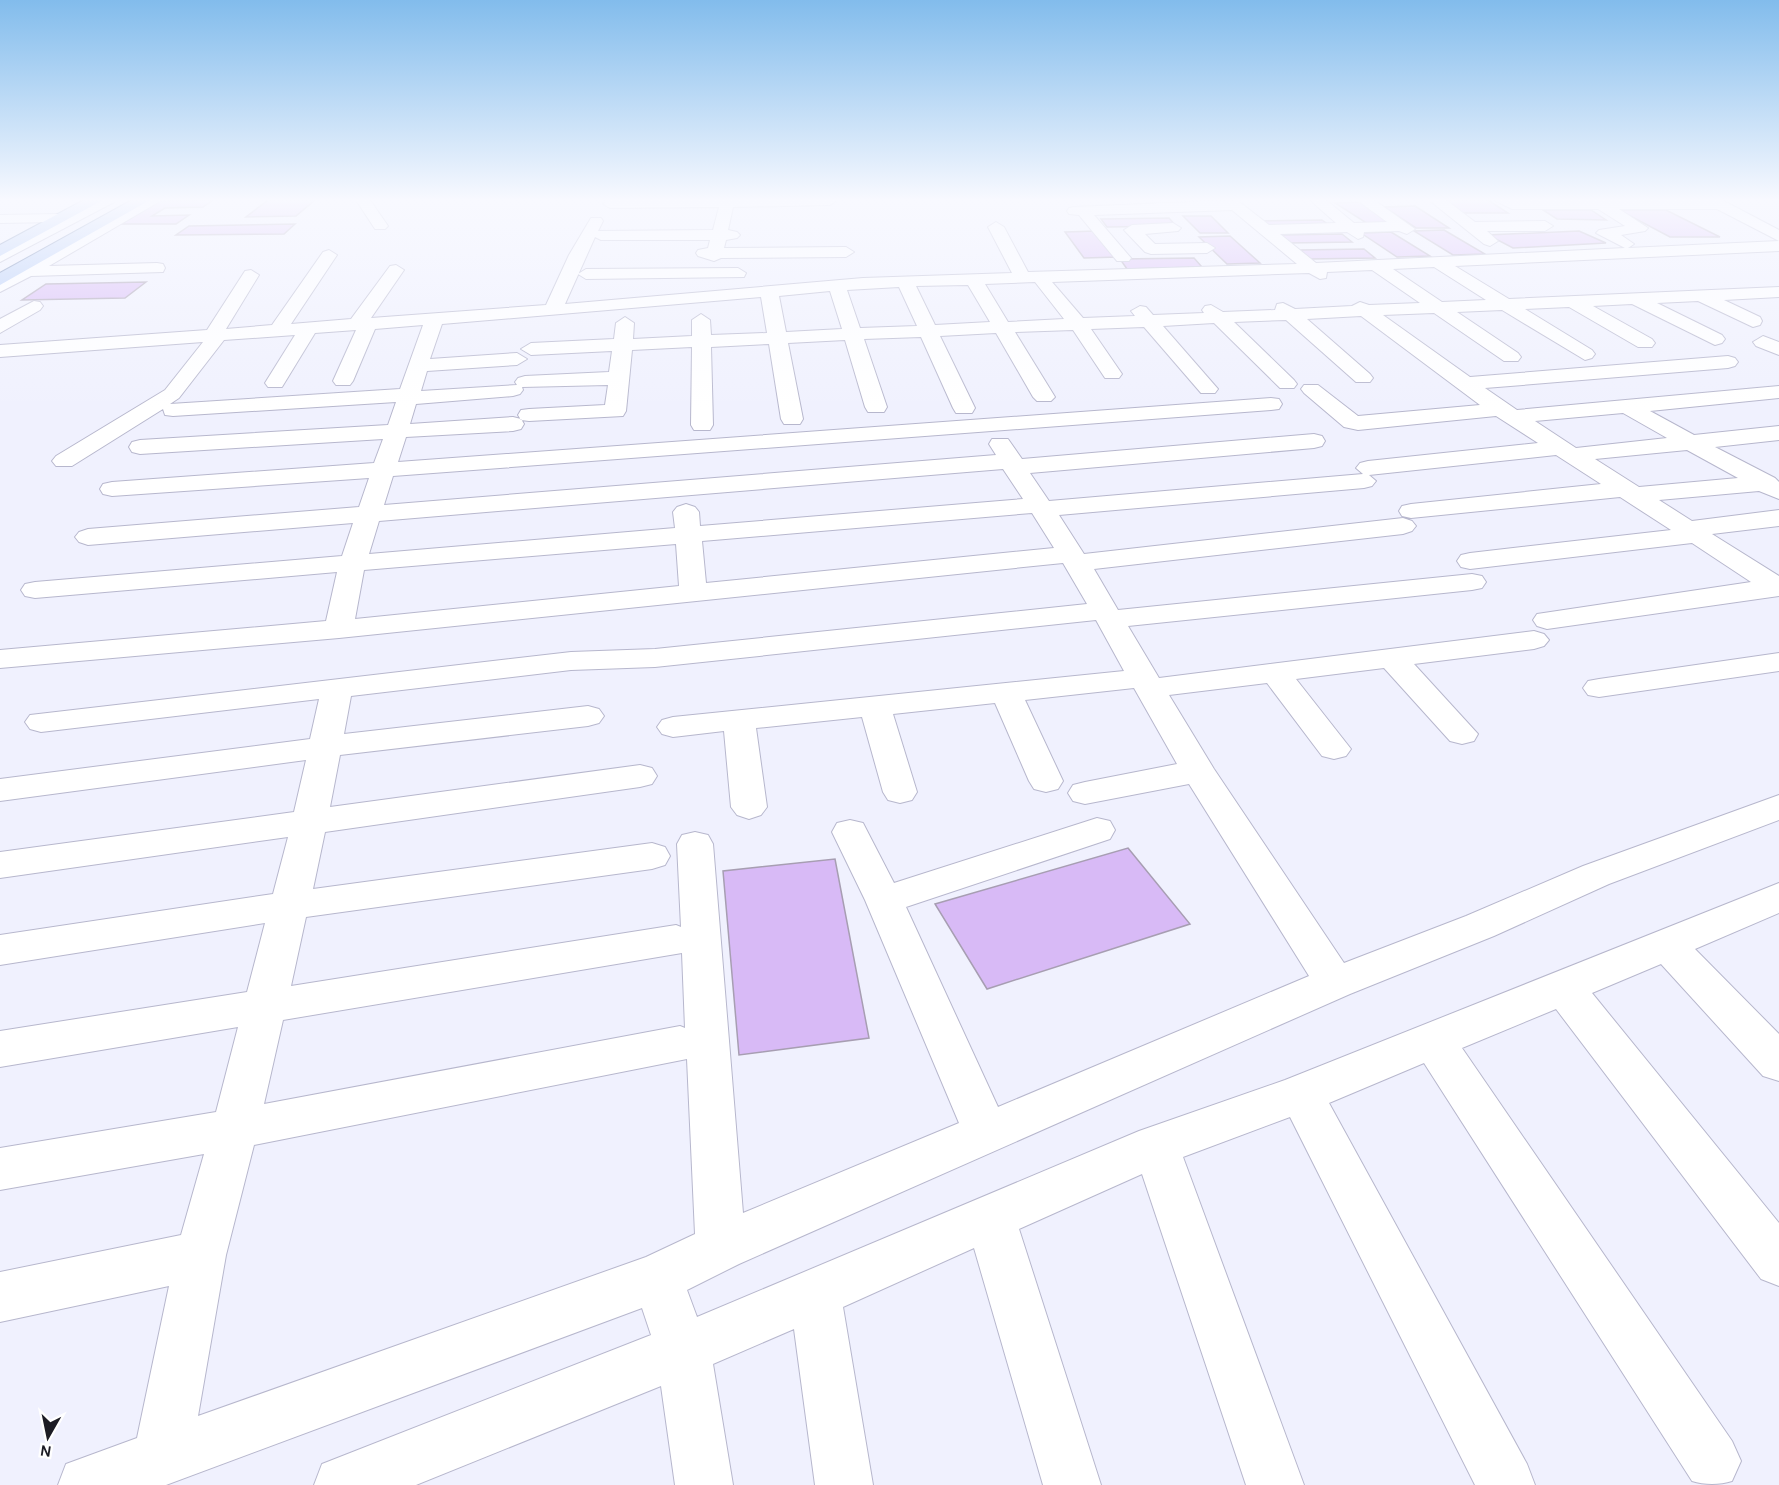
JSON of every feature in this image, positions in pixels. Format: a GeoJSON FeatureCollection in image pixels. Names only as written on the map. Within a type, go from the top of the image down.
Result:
{"type":"FeatureCollection","features":[{"type":"Feature","properties":{"kind":"main road"},"geometry":{"type":"LineString","coordinates":[[0,280],[19,269]]}},
{"type":"Feature","properties":{"kind":"street"},"geometry":{"type":"LineString","coordinates":[[0,287],[32,269]]}},
{"type":"Feature","properties":{"kind":"street"},"geometry":{"type":"LineString","coordinates":[[27,272],[115,269]]}},
{"type":"Feature","properties":{"kind":"street"},"geometry":{"type":"LineString","coordinates":[[278,330],[319,269]]}},
{"type":"Feature","properties":{"kind":"street"},"geometry":{"type":"LineString","coordinates":[[553,310],[571,269]]}},
{"type":"Feature","properties":{"kind":"street"},"geometry":{"type":"LineString","coordinates":[[702,425],[701,296],[710,269]]}},
{"type":"Feature","properties":{"kind":"street"},"geometry":{"type":"LineString","coordinates":[[1026,269],[1078,324],[1112,374]]}},
{"type":"Feature","properties":{"kind":"street"},"geometry":{"type":"LineString","coordinates":[[790,273],[905,281],[1260,269]]}},
{"type":"Feature","properties":{"kind":"street"},"geometry":{"type":"LineString","coordinates":[[1315,269],[1366,312],[1464,384],[1778,587]]}},
{"type":"Feature","properties":{"kind":"street"},"geometry":{"type":"LineString","coordinates":[[1393,269],[1438,309],[1511,357]]}},
{"type":"Feature","properties":{"kind":"street"},"geometry":{"type":"LineString","coordinates":[[1448,269],[1585,354]]}},
{"type":"Feature","properties":{"kind":"street"},"geometry":{"type":"LineString","coordinates":[[1519,269],[1526,275]]}},
{"type":"Feature","properties":{"kind":"street"},"geometry":{"type":"LineString","coordinates":[[1580,269],[1587,273]]}},
{"type":"Feature","properties":{"kind":"street"},"geometry":{"type":"LineString","coordinates":[[343,381],[362,324],[396,270]]}},
{"type":"Feature","properties":{"kind":"street"},"geometry":{"type":"LineString","coordinates":[[1232,270],[1260,289],[1363,378]]}},
{"type":"Feature","properties":{"kind":"street"},"geometry":{"type":"LineString","coordinates":[[586,274],[755,273]]}},
{"type":"Feature","properties":{"kind":"street"},"geometry":{"type":"LineString","coordinates":[[1171,273],[1287,384]]}},
{"type":"Feature","properties":{"kind":"street"},"geometry":{"type":"LineString","coordinates":[[64,461],[172,394],[216,335],[251,275]]}},
{"type":"Feature","properties":{"kind":"street"},"geometry":{"type":"LineString","coordinates":[[1105,275],[1150,321],[1208,389]]}},
{"type":"Feature","properties":{"kind":"street"},"geometry":{"type":"LineString","coordinates":[[431,328],[553,310],[769,290],[842,278]]}},
{"type":"Feature","properties":{"kind":"street"},"geometry":{"type":"LineString","coordinates":[[842,278],[855,335],[876,407]]}},
{"type":"Feature","properties":{"kind":"street"},"geometry":{"type":"LineString","coordinates":[[973,279],[1044,397]]}},
{"type":"Feature","properties":{"kind":"street"},"geometry":{"type":"LineString","coordinates":[[1730,279],[1770,293],[1779,302]]}},
{"type":"Feature","properties":{"kind":"street"},"geometry":{"type":"LineString","coordinates":[[1669,280],[1754,321]]}},
{"type":"Feature","properties":{"kind":"street"},"geometry":{"type":"LineString","coordinates":[[905,281],[964,408]]}},
{"type":"Feature","properties":{"kind":"street"},"geometry":{"type":"LineString","coordinates":[[1607,283],[1714,339]]}},
{"type":"Feature","properties":{"kind":"street"},"geometry":{"type":"LineString","coordinates":[[1544,286],[1644,343]]}},
{"type":"Feature","properties":{"kind":"street"},"geometry":{"type":"LineString","coordinates":[[769,290],[792,419]]}},
{"type":"Feature","properties":{"kind":"street"},"geometry":{"type":"LineString","coordinates":[[418,366],[624,345],[1770,293]]}},
{"type":"Feature","properties":{"kind":"street"},"geometry":{"type":"LineString","coordinates":[[140,447],[396,431],[613,411],[624,345],[626,303]]}},
{"type":"Feature","properties":{"kind":"street"},"geometry":{"type":"LineString","coordinates":[[0,327],[34,306]]}},
{"type":"Feature","properties":{"kind":"street"},"geometry":{"type":"LineString","coordinates":[[0,351],[362,324],[492,333]]}},
{"type":"Feature","properties":{"kind":"street"},"geometry":{"type":"LineString","coordinates":[[274,383],[309,328]]}},
{"type":"Feature","properties":{"kind":"street"},"geometry":{"type":"LineString","coordinates":[[339,629],[352,565],[431,328]]}},
{"type":"Feature","properties":{"kind":"street"},"geometry":{"type":"LineString","coordinates":[[1692,344],[1779,387]]}},
{"type":"Feature","properties":{"kind":"street"},"geometry":{"type":"LineString","coordinates":[[1464,384],[1728,362]]}},
{"type":"Feature","properties":{"kind":"street"},"geometry":{"type":"LineString","coordinates":[[1573,376],[1774,486]]}},
{"type":"Feature","properties":{"kind":"street"},"geometry":{"type":"LineString","coordinates":[[173,410],[408,397],[620,378]]}},
{"type":"Feature","properties":{"kind":"street"},"geometry":{"type":"LineString","coordinates":[[1311,389],[1352,422],[1358,423],[1627,406],[1779,392]]}},
{"type":"Feature","properties":{"kind":"street"},"geometry":{"type":"LineString","coordinates":[[112,489],[678,447],[989,427],[1271,404]]}},
{"type":"Feature","properties":{"kind":"street"},"geometry":{"type":"LineString","coordinates":[[989,427],[1074,559],[1198,771],[1335,983]]}},
{"type":"Feature","properties":{"kind":"street"},"geometry":{"type":"LineString","coordinates":[[35,590],[352,565],[689,534],[1040,507],[1366,475],[1566,451],[1693,443],[1779,433]]}},
{"type":"Feature","properties":{"kind":"street"},"geometry":{"type":"LineString","coordinates":[[88,537],[684,487],[1314,441]]}},
{"type":"Feature","properties":{"kind":"street"},"geometry":{"type":"LineString","coordinates":[[678,447],[689,534],[693,592]]}},
{"type":"Feature","properties":{"kind":"street"},"geometry":{"type":"LineString","coordinates":[[0,659],[339,629],[693,592],[1074,559],[1630,492],[1774,486]]}},
{"type":"Feature","properties":{"kind":"street"},"geometry":{"type":"LineString","coordinates":[[41,722],[571,661],[655,658],[1108,615],[1471,571],[1779,518]]}},
{"type":"Feature","properties":{"kind":"street"},"geometry":{"type":"LineString","coordinates":[[673,727],[1006,693],[1275,672],[1392,658],[1778,587]]}},
{"type":"Feature","properties":{"kind":"street"},"geometry":{"type":"LineString","coordinates":[[1392,658],[1462,734]]}},
{"type":"Feature","properties":{"kind":"street"},"geometry":{"type":"LineString","coordinates":[[1599,688],[1779,662]]}},
{"type":"Feature","properties":{"kind":"street"},"geometry":{"type":"LineString","coordinates":[[1275,672],[1334,748]]}},
{"type":"Feature","properties":{"kind":"street"},"geometry":{"type":"LineString","coordinates":[[162,1457],[201,1255],[235,1129],[310,821],[337,687]]}},
{"type":"Feature","properties":{"kind":"street"},"geometry":{"type":"LineString","coordinates":[[1006,693],[1046,781]]}},
{"type":"Feature","properties":{"kind":"street"},"geometry":{"type":"LineString","coordinates":[[875,706],[900,792]]}},
{"type":"Feature","properties":{"kind":"street"},"geometry":{"type":"LineString","coordinates":[[0,790],[324,747],[588,716]]}},
{"type":"Feature","properties":{"kind":"street"},"geometry":{"type":"LineString","coordinates":[[739,721],[749,807]]}},
{"type":"Feature","properties":{"kind":"street"},"geometry":{"type":"LineString","coordinates":[[1085,793],[1198,771]]}},
{"type":"Feature","properties":{"kind":"street"},"geometry":{"type":"LineString","coordinates":[[0,865],[640,776]]}},
{"type":"Feature","properties":{"kind":"street"},"geometry":{"type":"LineString","coordinates":[[87,1485],[657,1278],[721,1247],[1335,983],[1480,926],[1596,875],[1779,807]]}},
{"type":"Feature","properties":{"kind":"street"},"geometry":{"type":"LineString","coordinates":[[884,900],[1097,830]]}},
{"type":"Feature","properties":{"kind":"street"},"geometry":{"type":"LineString","coordinates":[[850,832],[884,900],[987,1133]]}},
{"type":"Feature","properties":{"kind":"street"},"geometry":{"type":"LineString","coordinates":[[695,844],[721,1247]]}},
{"type":"Feature","properties":{"kind":"street"},"geometry":{"type":"LineString","coordinates":[[0,950],[288,906],[652,855]]}},
{"type":"Feature","properties":{"kind":"street"},"geometry":{"type":"LineString","coordinates":[[343,1485],[683,1350],[1156,1146],[1301,1094],[1778,899]]}},
{"type":"Feature","properties":{"kind":"street"},"geometry":{"type":"LineString","coordinates":[[0,1050],[676,940]]}},
{"type":"Feature","properties":{"kind":"street"},"geometry":{"type":"LineString","coordinates":[[1667,945],[1779,1063]]}},
{"type":"Feature","properties":{"kind":"street"},"geometry":{"type":"LineString","coordinates":[[1564,988],[1779,1262]]}},
{"type":"Feature","properties":{"kind":"street"},"geometry":{"type":"LineString","coordinates":[[1431,1039],[1712,1461]]}},
{"type":"Feature","properties":{"kind":"street"},"geometry":{"type":"LineString","coordinates":[[0,1169],[235,1129],[680,1044]]}},
{"type":"Feature","properties":{"kind":"street"},"geometry":{"type":"LineString","coordinates":[[1301,1094],[1506,1485]]}},
{"type":"Feature","properties":{"kind":"street"},"geometry":{"type":"LineString","coordinates":[[1156,1146],[1275,1485]]}},
{"type":"Feature","properties":{"kind":"street"},"geometry":{"type":"LineString","coordinates":[[990,1217],[1072,1485]]}},
{"type":"Feature","properties":{"kind":"street"},"geometry":{"type":"LineString","coordinates":[[0,1297],[201,1255]]}},
{"type":"Feature","properties":{"kind":"street"},"geometry":{"type":"LineString","coordinates":[[657,1278],[683,1350],[704,1485]]}},
{"type":"Feature","properties":{"kind":"street"},"geometry":{"type":"LineString","coordinates":[[814,1293],[844,1485]]}},
{"type":"Feature","properties":{"kind":"building"},"geometry":{"type":"Polygon","coordinates":[[[146,282],[125,298],[22,300],[46,284],[146,282]]]}},
{"type":"Feature","properties":{"kind":"building"},"geometry":{"type":"Polygon","coordinates":[[[1128,848],[1190,924],[987,989],[935,904],[1128,848]]]}},
{"type":"Feature","properties":{"kind":"building"},"geometry":{"type":"Polygon","coordinates":[[[835,859],[869,1038],[739,1055],[723,871],[835,859]]]}}]}
